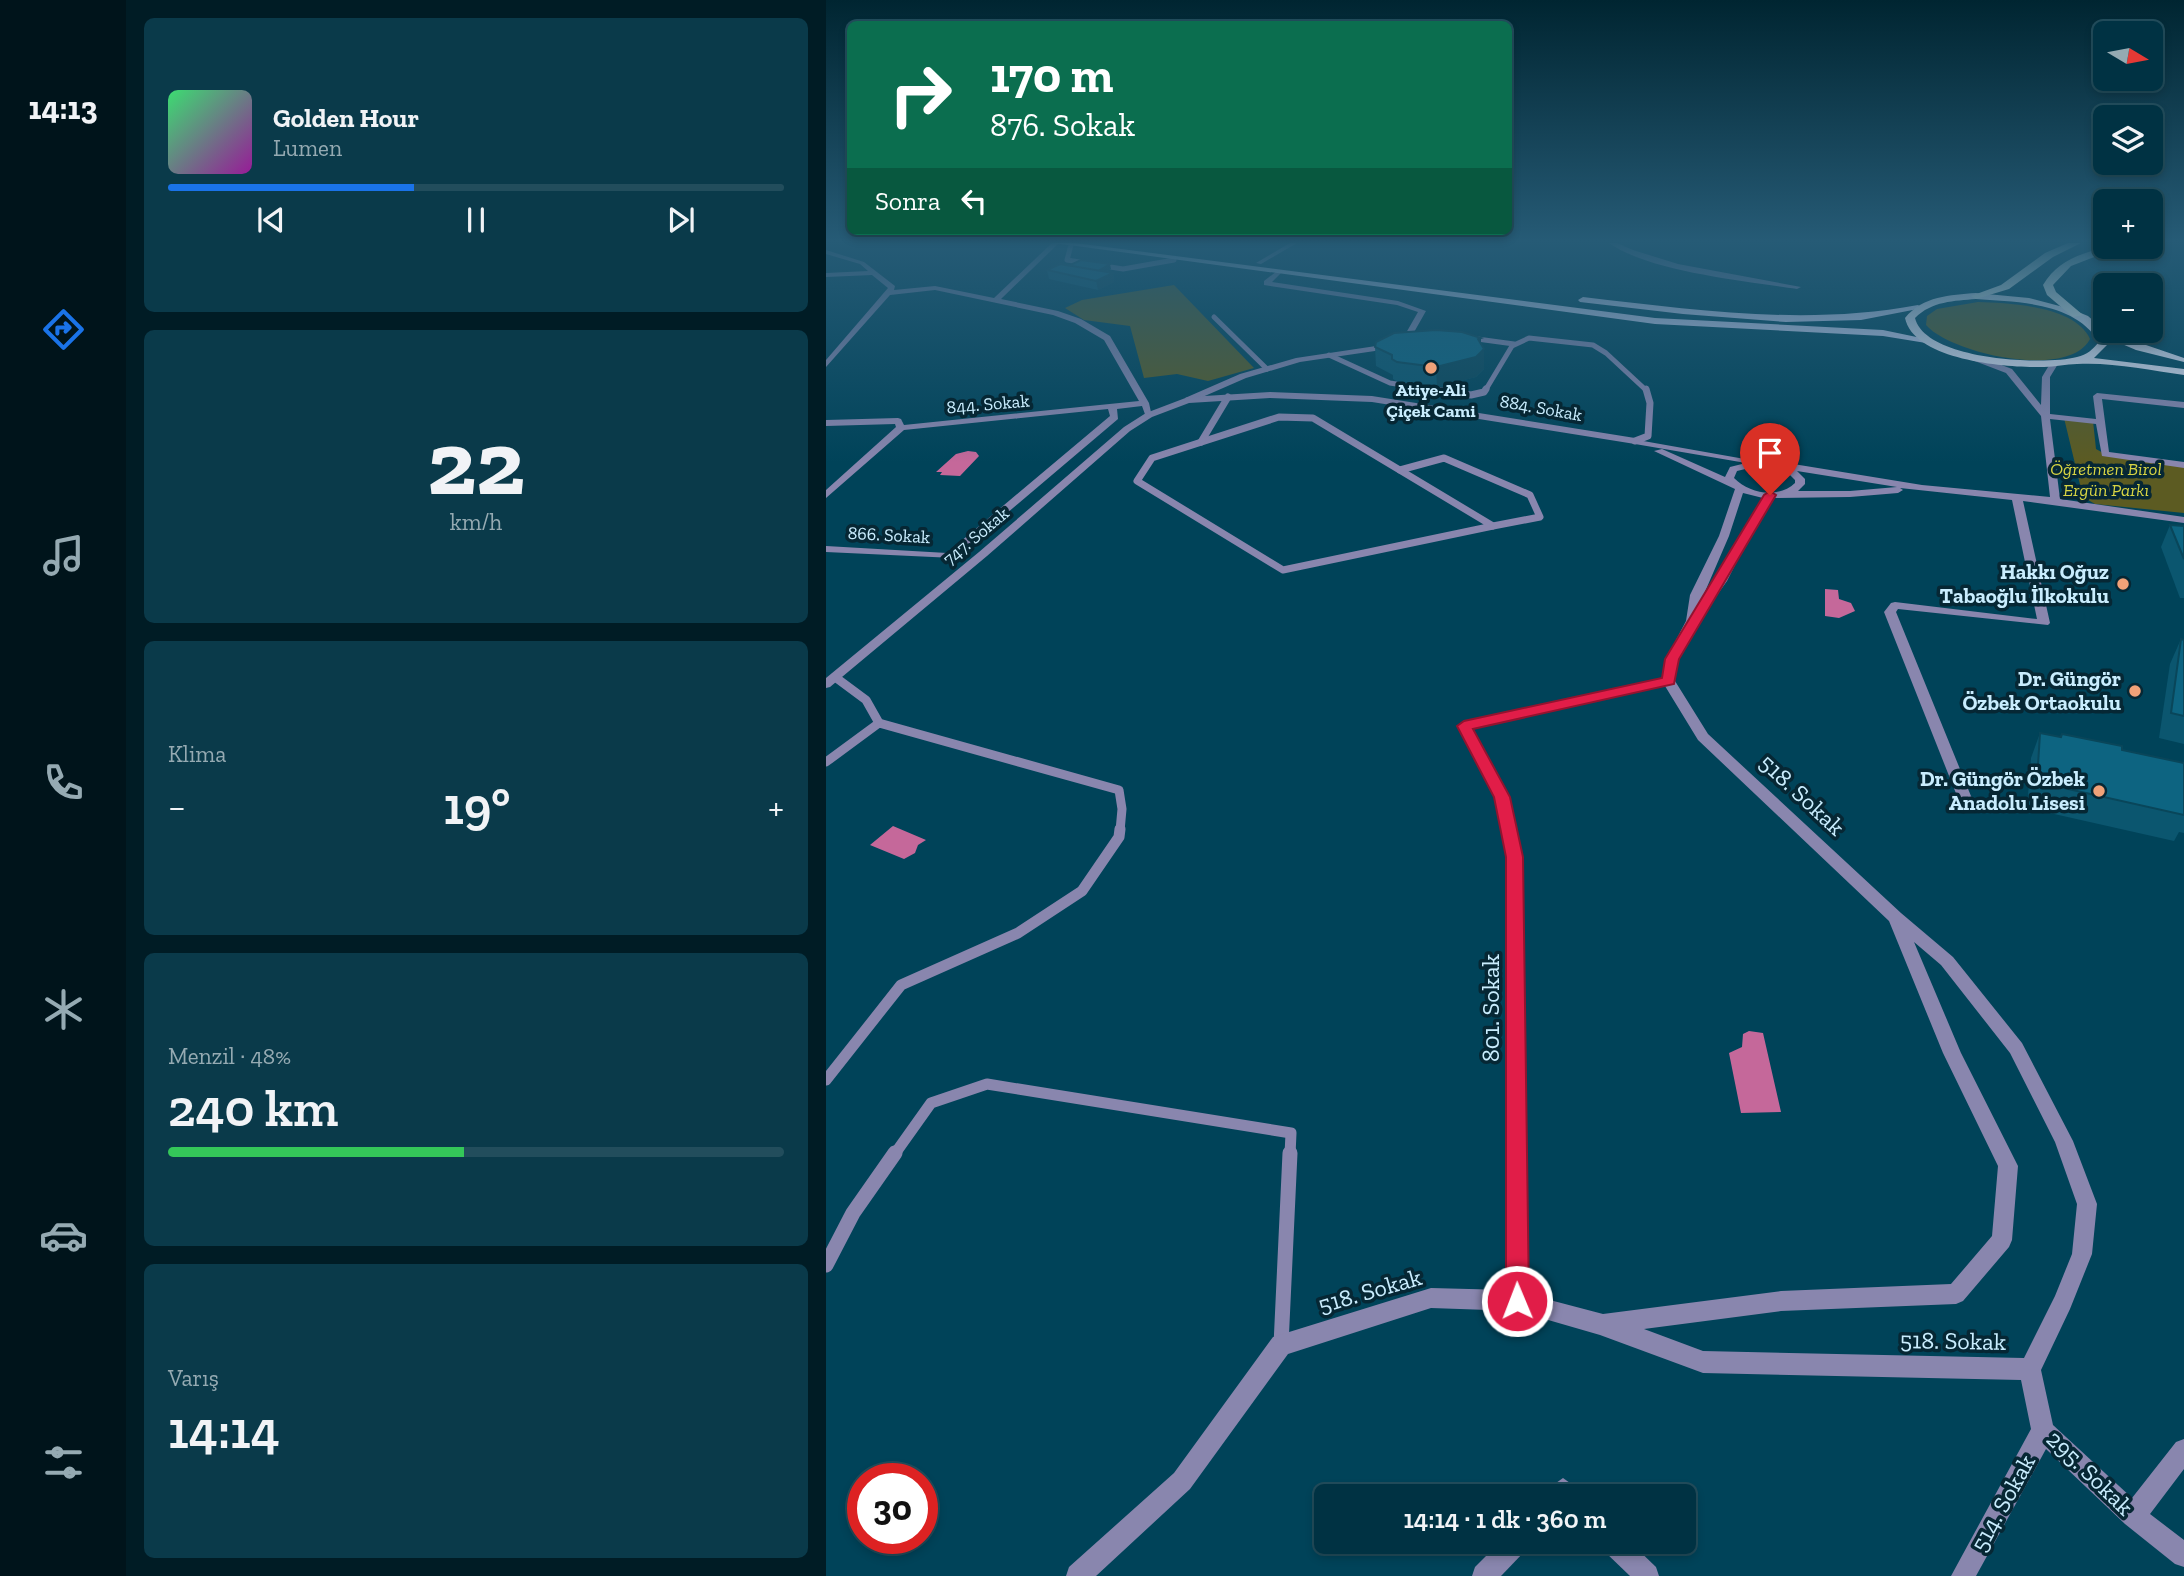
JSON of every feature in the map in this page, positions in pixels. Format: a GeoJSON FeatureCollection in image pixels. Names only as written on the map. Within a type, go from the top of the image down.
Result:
{"type":"FeatureCollection","features":[{"type":"Feature","properties":{"kind":"highway"},"geometry":{"type":"LineString","coordinates":[[1911,317],[1913,329],[1926,340],[1975,358],[2031,365],[2077,361],[2123,363],[2184,372]]}},
{"type":"Feature","properties":{"kind":"highway"},"geometry":{"type":"LineString","coordinates":[[2077,361],[2098,352],[2104,343]]}},
{"type":"Feature","properties":{"kind":"highway"},"geometry":{"type":"LineString","coordinates":[[2129,343],[2184,361]]}},
{"type":"Feature","properties":{"kind":"main road"},"geometry":{"type":"LineString","coordinates":[[1619,317],[1655,321],[1883,333],[1926,340]]}},
{"type":"Feature","properties":{"kind":"main road"},"geometry":{"type":"LineString","coordinates":[[1814,317],[1863,317]]}},
{"type":"Feature","properties":{"kind":"street"},"geometry":{"type":"LineString","coordinates":[[826,365],[867,317]]}},
{"type":"Feature","properties":{"kind":"street"},"geometry":{"type":"LineString","coordinates":[[1065,317],[1107,338],[1149,415]]}},
{"type":"Feature","properties":{"kind":"street"},"geometry":{"type":"LineString","coordinates":[[1188,400],[1243,376],[1267,369],[1405,341],[1419,317]]}},
{"type":"Feature","properties":{"kind":"street"},"geometry":{"type":"LineString","coordinates":[[1975,358],[2009,371],[2045,416],[2099,422]]}},
{"type":"Feature","properties":{"kind":"street"},"geometry":{"type":"LineString","coordinates":[[2054,364],[2046,377],[2045,416],[2055,501]]}},
{"type":"Feature","properties":{"kind":"street","name":"884. Sokak"},"geometry":{"type":"LineString","coordinates":[[1149,415],[1188,400],[1228,397],[1270,395],[1372,399],[1781,466]]}},
{"type":"Feature","properties":{"kind":"street"},"geometry":{"type":"LineString","coordinates":[[2184,405],[2097,396],[2105,454],[2184,465]]}},
{"type":"Feature","properties":{"kind":"street","name":"844. Sokak"},"geometry":{"type":"LineString","coordinates":[[826,423],[898,421],[901,428],[1144,403]]}},
{"type":"Feature","properties":{"kind":"street","name":"866. Sokak"},"geometry":{"type":"LineString","coordinates":[[826,549],[950,556],[1115,417],[1112,408]]}},
{"type":"Feature","properties":{"kind":"street","name":"747. Sokak"},"geometry":{"type":"LineString","coordinates":[[831,680],[983,554],[1127,429],[1149,415]]}},
{"type":"Feature","properties":{"kind":"street"},"geometry":{"type":"LineString","coordinates":[[826,495],[901,428]]}},
{"type":"Feature","properties":{"kind":"street"},"geometry":{"type":"LineString","coordinates":[[1635,441],[1737,486],[1775,494],[1850,494],[1922,488]]}},
{"type":"Feature","properties":{"kind":"street"},"geometry":{"type":"LineString","coordinates":[[1737,486],[1729,479],[1733,469],[1762,463]]}},
{"type":"Feature","properties":{"kind":"street"},"geometry":{"type":"LineString","coordinates":[[1781,466],[1922,488],[2055,501],[2184,520]]}},
{"type":"Feature","properties":{"kind":"street"},"geometry":{"type":"LineString","coordinates":[[1669,681],[1672,659],[1692,622],[1721,581],[1750,525],[1775,494],[1797,488],[1800,484],[1796,474],[1781,466]]}},
{"type":"Feature","properties":{"kind":"street"},"geometry":{"type":"LineString","coordinates":[[1692,622],[1696,595],[1724,536],[1737,486]]}},
{"type":"Feature","properties":{"kind":"street"},"geometry":{"type":"LineString","coordinates":[[1966,801],[1890,612],[1895,605],[2044,622],[2017,498]]}},
{"type":"Feature","properties":{"kind":"street","name":"801. Sokak"},"geometry":{"type":"LineString","coordinates":[[1517,1301],[1514,857],[1502,797],[1464,726],[1669,681]]}},
{"type":"Feature","properties":{"kind":"street","name":"518. Sokak"},"geometry":{"type":"LineString","coordinates":[[1281,1345],[1431,1298],[1517,1301],[1600,1324],[1703,1362],[2030,1369],[2063,1302],[2082,1254],[2087,1204],[2064,1141],[2016,1048],[1947,961],[1895,917],[1703,737],[1669,681]]}},
{"type":"Feature","properties":{"kind":"street"},"geometry":{"type":"LineString","coordinates":[[1600,1324],[1781,1301],[1956,1294],[2002,1240],[2008,1166],[1952,1053],[1895,917]]}},
{"type":"Feature","properties":{"kind":"street"},"geometry":{"type":"LineString","coordinates":[[1078,1576],[1182,1481],[1281,1345]]}},
{"type":"Feature","properties":{"kind":"street","name":"295. Sokak"},"geometry":{"type":"LineString","coordinates":[[2030,1369],[2043,1431],[2133,1516],[2184,1555]]}},
{"type":"Feature","properties":{"kind":"street","name":"514. Sokak"},"geometry":{"type":"LineString","coordinates":[[1963,1576],[2043,1431]]}},
{"type":"Feature","properties":{"kind":"street"},"geometry":{"type":"LineString","coordinates":[[2133,1516],[2184,1450]]}},
{"type":"Feature","properties":{"kind":"street"},"geometry":{"type":"LineString","coordinates":[[1484,1576],[1505,1554]]}},
{"type":"Feature","properties":{"kind":"street"},"geometry":{"type":"LineString","coordinates":[[1626,1554],[1647,1576]]}},
{"type":"Feature","properties":{"kind":"lane"},"geometry":{"type":"LineString","coordinates":[[1214,317],[1267,369]]}},
{"type":"Feature","properties":{"kind":"lane"},"geometry":{"type":"LineString","coordinates":[[1465,337],[1514,344],[1529,338],[1593,345],[1606,353],[1647,390],[1650,404],[1648,436],[1635,441]]}},
{"type":"Feature","properties":{"kind":"lane"},"geometry":{"type":"LineString","coordinates":[[1329,355],[1390,383],[1471,395],[1484,392],[1514,344]]}},
{"type":"Feature","properties":{"kind":"lane"},"geometry":{"type":"LineString","coordinates":[[1201,442],[1228,397]]}},
{"type":"Feature","properties":{"kind":"lane"},"geometry":{"type":"LineString","coordinates":[[1400,470],[1444,458],[1530,495],[1539,517],[1283,570],[1137,481],[1152,458],[1279,417],[1313,418],[1493,526]]}},
{"type":"Feature","properties":{"kind":"lane"},"geometry":{"type":"LineString","coordinates":[[826,1080],[901,985],[1018,933],[1082,891],[1119,837],[1122,809],[1119,790],[879,723],[866,700],[831,680]]}},
{"type":"Feature","properties":{"kind":"lane"},"geometry":{"type":"LineString","coordinates":[[826,762],[879,723]]}},
{"type":"Feature","properties":{"kind":"lane"},"geometry":{"type":"LineString","coordinates":[[826,1265],[852,1213],[931,1103],[987,1084],[1291,1133],[1281,1345]]}},
{"type":"Feature","properties":{"kind":"green space"},"geometry":{"type":"Polygon","coordinates":[[[1079,317],[1204,317],[1254,368],[1208,381],[1177,374],[1144,378],[1130,326],[1084,320],[1079,317]]]}},
{"type":"Feature","properties":{"kind":"green space"},"geometry":{"type":"Polygon","coordinates":[[[1927,317],[2065,317],[2082,328],[2090,339],[2078,351],[2059,358],[2010,358],[1959,345],[1939,336],[1926,325],[1927,317]]]}},
{"type":"Feature","properties":{"kind":"green space","name":"Öğretmen Birol Ergün Parkı"},"geometry":{"type":"Polygon","coordinates":[[[2064,418],[2093,421],[2096,449],[2105,454],[2184,465],[2184,513],[2095,504],[2083,497],[2064,418]]]}},
{"type":"Feature","properties":{"kind":"shaded area"},"geometry":{"type":"Polygon","coordinates":[[[976,452],[979,456],[960,476],[940,475],[942,472],[936,472],[956,454],[976,452]]]}},
{"type":"Feature","properties":{"kind":"shaded area"},"geometry":{"type":"Polygon","coordinates":[[[1825,589],[1838,590],[1839,599],[1851,603],[1855,611],[1839,618],[1825,616],[1825,589]]]}},
{"type":"Feature","properties":{"kind":"shaded area"},"geometry":{"type":"Polygon","coordinates":[[[893,826],[926,840],[918,845],[915,853],[904,859],[870,845],[893,826]]]}},
{"type":"Feature","properties":{"kind":"shaded area"},"geometry":{"type":"Polygon","coordinates":[[[1749,1031],[1763,1033],[1781,1112],[1741,1113],[1729,1053],[1742,1047],[1743,1034],[1749,1031]]]}},
{"type":"Feature","properties":{"kind":"building"},"geometry":{"type":"Polygon","coordinates":[[[1436,330],[1462,332],[1481,338],[1478,339],[1484,349],[1476,357],[1436,367],[1397,362],[1392,359],[1392,355],[1375,347],[1376,342],[1394,333],[1436,330]]]}},
{"type":"Feature","properties":{"kind":"building"},"geometry":{"type":"Polygon","coordinates":[[[2170,525],[2184,526],[2184,559],[2170,525]]]}},
{"type":"Feature","properties":{"kind":"building"},"geometry":{"type":"Polygon","coordinates":[[[2181,639],[2184,640],[2184,716],[2171,713],[2181,639]]]}},
{"type":"Feature","properties":{"kind":"building"},"geometry":{"type":"Polygon","coordinates":[[[2040,733],[2061,737],[2062,734],[2122,746],[2122,750],[2184,763],[2184,815],[2037,782],[2040,733]]]}},
{"type":"Feature","properties":{"kind":"place","name":"Atiye-Ali Çiçek Cami"},"geometry":{"type":"Point","coordinates":[1431,368]}},
{"type":"Feature","properties":{"kind":"place","name":"Hakkı Oğuz Tabaoğlu İlkokulu"},"geometry":{"type":"Point","coordinates":[2123,584]}},
{"type":"Feature","properties":{"kind":"place","name":"Dr. Güngör Özbek Ortaokulu"},"geometry":{"type":"Point","coordinates":[2135,691]}},
{"type":"Feature","properties":{"kind":"place","name":"Dr. Güngör Özbek Anadolu Lisesi"},"geometry":{"type":"Point","coordinates":[2099,791]}},
{"type":"Feature","properties":{"kind":"route"},"geometry":{"type":"LineString","coordinates":[[1517,1301],[1514,857],[1502,797],[1464,726],[1669,681],[1672,659],[1692,622],[1721,581],[1750,525],[1770,495]]}}]}
